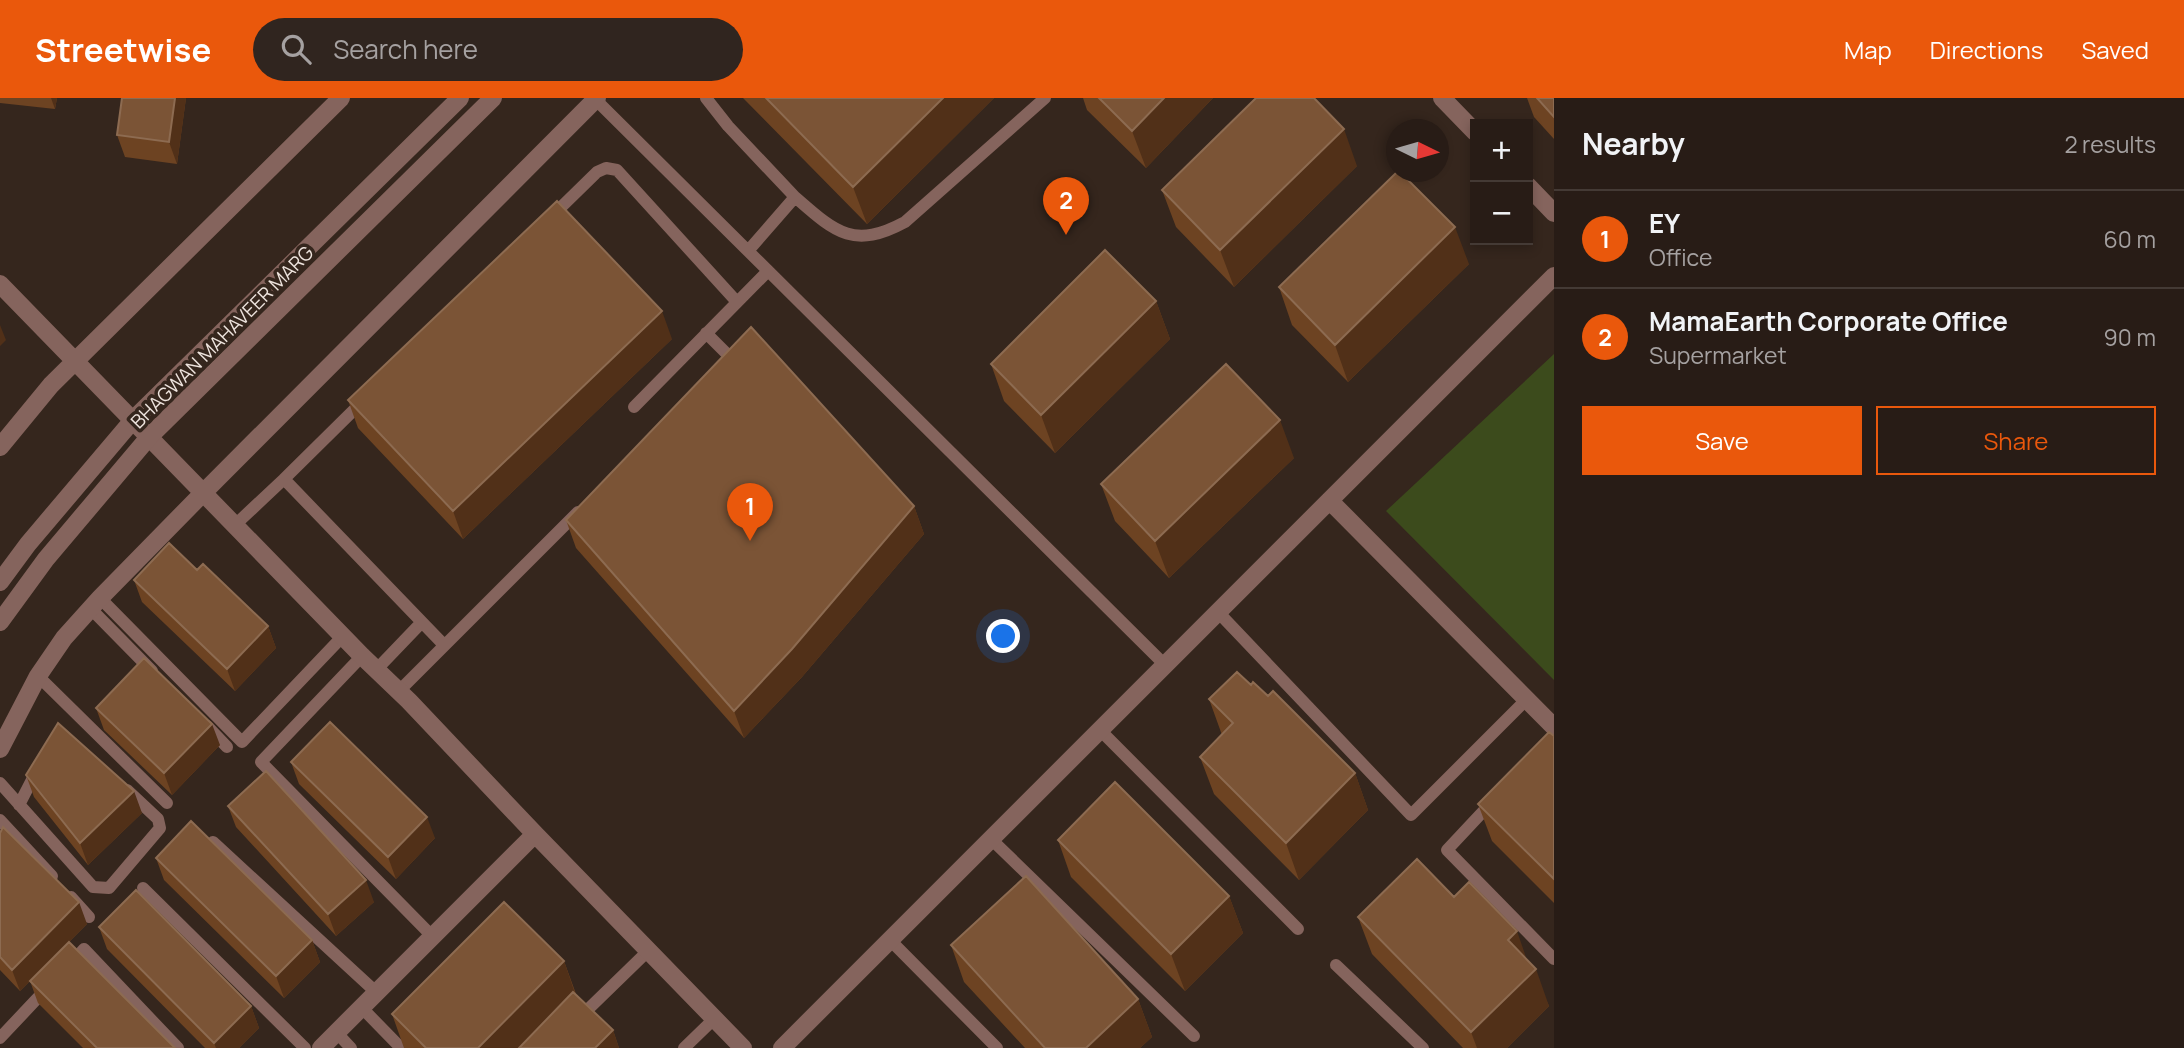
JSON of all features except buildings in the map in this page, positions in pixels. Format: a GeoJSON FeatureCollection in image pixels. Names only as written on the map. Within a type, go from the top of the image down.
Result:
{"type":"FeatureCollection","features":[{"type":"Feature","properties":{"kind":"street","name":"BHAGWAN MAHAVEER MARG"},"geometry":{"type":"LineString","coordinates":[[0,582],[37,533],[133,420],[460,98]]}},
{"type":"Feature","properties":{"kind":"street","name":"BHAGWAN MAHAVEER MARG"},"geometry":{"type":"LineString","coordinates":[[0,622],[46,559],[149,437],[494,98]]}},
{"type":"Feature","properties":{"kind":"street"},"geometry":{"type":"LineString","coordinates":[[1442,98],[1470,127]]}},
{"type":"Feature","properties":{"kind":"street"},"geometry":{"type":"LineString","coordinates":[[0,749],[38,676],[64,638],[203,493],[596,99]]}},
{"type":"Feature","properties":{"kind":"street"},"geometry":{"type":"LineString","coordinates":[[0,447],[51,385],[330,102]]}},
{"type":"Feature","properties":{"kind":"street"},"geometry":{"type":"LineString","coordinates":[[1533,191],[1554,213]]}},
{"type":"Feature","properties":{"kind":"street"},"geometry":{"type":"LineString","coordinates":[[782,1048],[1554,276]]}},
{"type":"Feature","properties":{"kind":"street"},"geometry":{"type":"LineString","coordinates":[[0,284],[399,691],[743,1048]]}},
{"type":"Feature","properties":{"kind":"street"},"geometry":{"type":"LineString","coordinates":[[1330,500],[1554,727]]}},
{"type":"Feature","properties":{"kind":"street"},"geometry":{"type":"LineString","coordinates":[[321,1048],[535,834]]}},
{"type":"Feature","properties":{"kind":"lane"},"geometry":{"type":"LineString","coordinates":[[706,98],[728,126],[794,197],[831,228],[855,236],[884,233],[905,222],[1045,98]]}},
{"type":"Feature","properties":{"kind":"lane"},"geometry":{"type":"LineString","coordinates":[[596,99],[1165,665]]}},
{"type":"Feature","properties":{"kind":"lane"},"geometry":{"type":"LineString","coordinates":[[538,230],[597,172],[606,168],[617,170],[737,302]]}},
{"type":"Feature","properties":{"kind":"lane"},"geometry":{"type":"LineString","coordinates":[[748,251],[794,197]]}},
{"type":"Feature","properties":{"kind":"lane"},"geometry":{"type":"LineString","coordinates":[[634,407],[768,271]]}},
{"type":"Feature","properties":{"kind":"lane"},"geometry":{"type":"LineString","coordinates":[[706,333],[731,358],[722,367]]}},
{"type":"Feature","properties":{"kind":"lane"},"geometry":{"type":"LineString","coordinates":[[235,525],[372,393]]}},
{"type":"Feature","properties":{"kind":"lane"},"geometry":{"type":"LineString","coordinates":[[284,479],[444,645]]}},
{"type":"Feature","properties":{"kind":"lane"},"geometry":{"type":"LineString","coordinates":[[399,691],[588,502]]}},
{"type":"Feature","properties":{"kind":"lane"},"geometry":{"type":"LineString","coordinates":[[96,604],[242,742],[343,636]]}},
{"type":"Feature","properties":{"kind":"lane"},"geometry":{"type":"LineString","coordinates":[[96,604],[162,682]]}},
{"type":"Feature","properties":{"kind":"lane"},"geometry":{"type":"LineString","coordinates":[[1218,612],[1411,815],[1527,699]]}},
{"type":"Feature","properties":{"kind":"lane"},"geometry":{"type":"LineString","coordinates":[[376,670],[422,622]]}},
{"type":"Feature","properties":{"kind":"lane"},"geometry":{"type":"LineString","coordinates":[[362,656],[261,762],[433,937]]}},
{"type":"Feature","properties":{"kind":"lane"},"geometry":{"type":"LineString","coordinates":[[38,676],[167,803]]}},
{"type":"Feature","properties":{"kind":"lane"},"geometry":{"type":"LineString","coordinates":[[199,719],[227,747]]}},
{"type":"Feature","properties":{"kind":"lane"},"geometry":{"type":"LineString","coordinates":[[1100,730],[1298,929]]}},
{"type":"Feature","properties":{"kind":"lane"},"geometry":{"type":"LineString","coordinates":[[19,805],[41,763]]}},
{"type":"Feature","properties":{"kind":"lane"},"geometry":{"type":"LineString","coordinates":[[0,783],[93,887],[109,888],[160,828],[158,819],[118,782]]}},
{"type":"Feature","properties":{"kind":"lane"},"geometry":{"type":"LineString","coordinates":[[1504,789],[1447,850],[1554,960]]}},
{"type":"Feature","properties":{"kind":"lane"},"geometry":{"type":"LineString","coordinates":[[0,820],[89,916]]}},
{"type":"Feature","properties":{"kind":"lane"},"geometry":{"type":"LineString","coordinates":[[991,839],[1194,1036]]}},
{"type":"Feature","properties":{"kind":"lane"},"geometry":{"type":"LineString","coordinates":[[213,842],[377,993]]}},
{"type":"Feature","properties":{"kind":"lane"},"geometry":{"type":"LineString","coordinates":[[143,888],[305,1048]]}},
{"type":"Feature","properties":{"kind":"lane"},"geometry":{"type":"LineString","coordinates":[[890,940],[996,1048]]}},
{"type":"Feature","properties":{"kind":"lane"},"geometry":{"type":"LineString","coordinates":[[0,1038],[84,949],[178,1048]]}},
{"type":"Feature","properties":{"kind":"lane"},"geometry":{"type":"LineString","coordinates":[[566,1031],[648,951]]}},
{"type":"Feature","properties":{"kind":"lane"},"geometry":{"type":"LineString","coordinates":[[1336,965],[1423,1048]]}},
{"type":"Feature","properties":{"kind":"lane"},"geometry":{"type":"LineString","coordinates":[[362,1008],[401,1048]]}},
{"type":"Feature","properties":{"kind":"lane"},"geometry":{"type":"LineString","coordinates":[[684,1048],[714,1018]]}},
{"type":"Feature","properties":{"kind":"lane"},"geometry":{"type":"LineString","coordinates":[[337,1033],[351,1048]]}},
{"type":"Feature","properties":{"kind":"green space"},"geometry":{"type":"Polygon","coordinates":[[[1554,354],[1554,680],[1386,511],[1554,354]]]}},
{"type":"Feature","properties":{"kind":"place","name":"MamaEarth Corporate Office"},"geometry":{"type":"Point","coordinates":[1066,235]}},
{"type":"Feature","properties":{"kind":"place","name":"EY"},"geometry":{"type":"Point","coordinates":[750,541]}}]}
